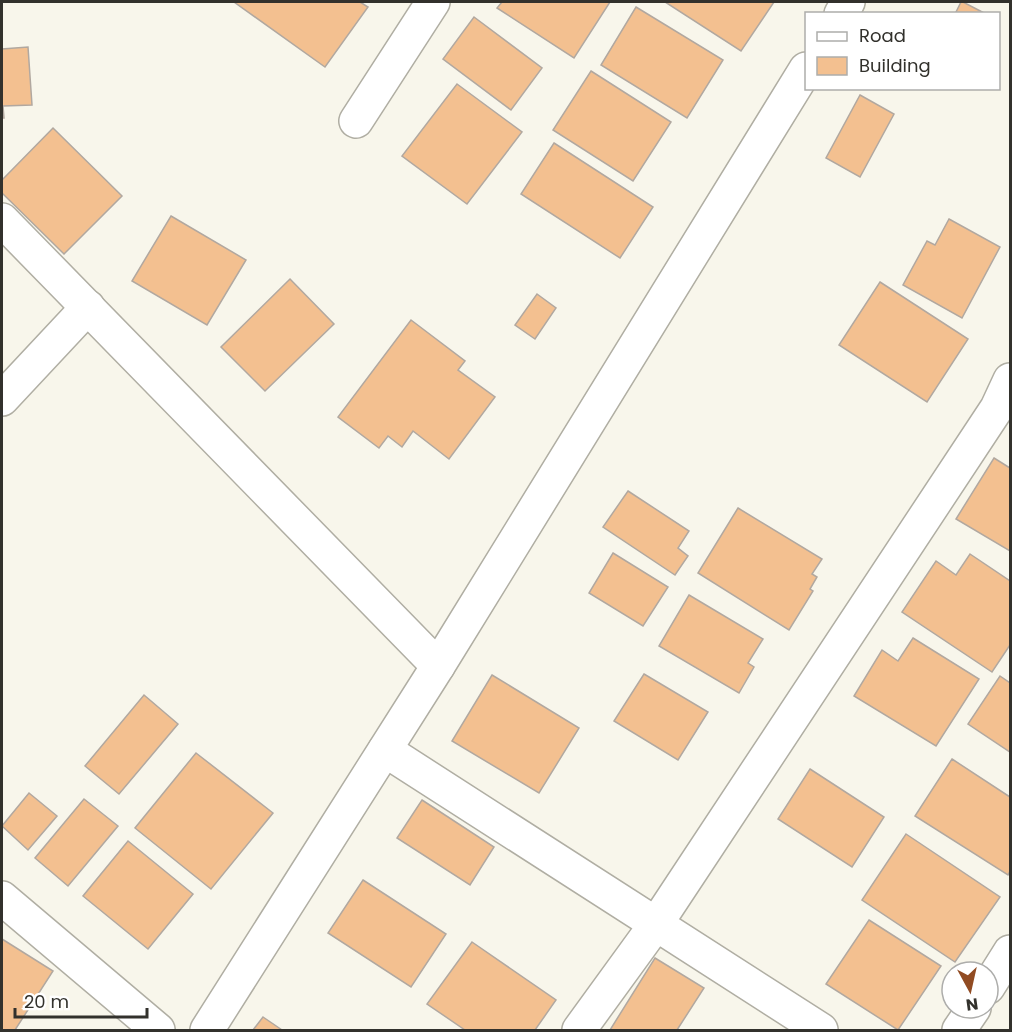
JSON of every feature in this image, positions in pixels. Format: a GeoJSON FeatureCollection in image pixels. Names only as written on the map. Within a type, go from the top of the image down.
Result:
{"type":"FeatureCollection","features":[{"type":"Feature","properties":{"kind":"street"},"geometry":{"type":"LineString","coordinates":[[356,121],[433,2]]}},
{"type":"Feature","properties":{"kind":"street"},"geometry":{"type":"LineString","coordinates":[[207,1030],[438,666],[805,72]]}},
{"type":"Feature","properties":{"kind":"street"},"geometry":{"type":"LineString","coordinates":[[2,220],[438,666]]}},
{"type":"Feature","properties":{"kind":"street"},"geometry":{"type":"LineString","coordinates":[[2,399],[88,308]]}},
{"type":"Feature","properties":{"kind":"street"},"geometry":{"type":"LineString","coordinates":[[579,1030],[656,924],[991,418],[1011,380]]}},
{"type":"Feature","properties":{"kind":"street"},"geometry":{"type":"LineString","coordinates":[[385,750],[821,1030]]}},
{"type":"Feature","properties":{"kind":"street"},"geometry":{"type":"LineString","coordinates":[[2,898],[158,1030]]}},
{"type":"Feature","properties":{"kind":"street"},"geometry":{"type":"LineString","coordinates":[[1000,969],[1011,952]]}},
{"type":"Feature","properties":{"kind":"building"},"geometry":{"type":"Polygon","coordinates":[[[234,2],[360,2],[368,7],[325,67],[234,2]]]}},
{"type":"Feature","properties":{"kind":"building"},"geometry":{"type":"Polygon","coordinates":[[[502,2],[610,2],[574,58],[497,8],[502,2]]]}},
{"type":"Feature","properties":{"kind":"building"},"geometry":{"type":"Polygon","coordinates":[[[665,2],[774,2],[741,51],[665,2]]]}},
{"type":"Feature","properties":{"kind":"building"},"geometry":{"type":"Polygon","coordinates":[[[963,2],[982,12],[956,12],[963,2]]]}},
{"type":"Feature","properties":{"kind":"building"},"geometry":{"type":"Polygon","coordinates":[[[636,7],[723,60],[687,118],[601,65],[636,7]]]}},
{"type":"Feature","properties":{"kind":"building"},"geometry":{"type":"Polygon","coordinates":[[[474,17],[542,68],[511,110],[443,59],[474,17]]]}},
{"type":"Feature","properties":{"kind":"building"},"geometry":{"type":"Polygon","coordinates":[[[28,47],[32,105],[3,106],[4,118],[2,118],[2,49],[28,47]]]}},
{"type":"Feature","properties":{"kind":"building"},"geometry":{"type":"Polygon","coordinates":[[[591,71],[671,122],[633,181],[553,130],[591,71]]]}},
{"type":"Feature","properties":{"kind":"building"},"geometry":{"type":"Polygon","coordinates":[[[457,84],[522,132],[467,204],[402,156],[457,84]]]}},
{"type":"Feature","properties":{"kind":"building"},"geometry":{"type":"Polygon","coordinates":[[[860,95],[894,114],[860,177],[826,158],[860,95]]]}},
{"type":"Feature","properties":{"kind":"building"},"geometry":{"type":"Polygon","coordinates":[[[53,128],[122,196],[64,254],[2,193],[2,180],[53,128]]]}},
{"type":"Feature","properties":{"kind":"building"},"geometry":{"type":"Polygon","coordinates":[[[554,143],[653,207],[620,258],[521,194],[554,143]]]}},
{"type":"Feature","properties":{"kind":"building"},"geometry":{"type":"Polygon","coordinates":[[[171,216],[246,260],[207,325],[132,281],[171,216]]]}},
{"type":"Feature","properties":{"kind":"building"},"geometry":{"type":"Polygon","coordinates":[[[949,219],[1000,247],[962,318],[903,285],[927,241],[935,245],[949,219]]]}},
{"type":"Feature","properties":{"kind":"building"},"geometry":{"type":"Polygon","coordinates":[[[290,279],[334,324],[265,391],[221,347],[290,279]]]}},
{"type":"Feature","properties":{"kind":"building"},"geometry":{"type":"Polygon","coordinates":[[[880,282],[968,339],[927,402],[839,345],[880,282]]]}},
{"type":"Feature","properties":{"kind":"building"},"geometry":{"type":"Polygon","coordinates":[[[537,294],[556,308],[535,339],[515,325],[537,294]]]}},
{"type":"Feature","properties":{"kind":"building"},"geometry":{"type":"Polygon","coordinates":[[[411,320],[465,361],[458,370],[495,397],[449,459],[413,431],[402,447],[388,436],[379,448],[338,417],[411,320]]]}},
{"type":"Feature","properties":{"kind":"building"},"geometry":{"type":"Polygon","coordinates":[[[994,458],[1010,468],[1010,551],[956,519],[994,458]]]}},
{"type":"Feature","properties":{"kind":"building"},"geometry":{"type":"Polygon","coordinates":[[[628,491],[689,531],[678,548],[688,556],[675,575],[603,527],[628,491]]]}},
{"type":"Feature","properties":{"kind":"building"},"geometry":{"type":"Polygon","coordinates":[[[738,508],[822,559],[812,574],[817,577],[810,589],[813,591],[789,630],[698,573],[738,508]]]}},
{"type":"Feature","properties":{"kind":"building"},"geometry":{"type":"Polygon","coordinates":[[[613,553],[668,587],[643,626],[589,593],[613,553]]]}},
{"type":"Feature","properties":{"kind":"building"},"geometry":{"type":"Polygon","coordinates":[[[970,554],[1010,581],[1010,645],[992,672],[902,612],[936,561],[956,575],[970,554]]]}},
{"type":"Feature","properties":{"kind":"building"},"geometry":{"type":"Polygon","coordinates":[[[689,595],[763,639],[748,663],[754,667],[739,693],[659,646],[689,595]]]}},
{"type":"Feature","properties":{"kind":"building"},"geometry":{"type":"Polygon","coordinates":[[[913,638],[979,679],[936,746],[854,696],[882,650],[898,661],[913,638]]]}},
{"type":"Feature","properties":{"kind":"building"},"geometry":{"type":"Polygon","coordinates":[[[644,674],[708,712],[678,760],[614,721],[644,674]]]}},
{"type":"Feature","properties":{"kind":"building"},"geometry":{"type":"Polygon","coordinates":[[[492,675],[579,728],[539,793],[452,741],[492,675]]]}},
{"type":"Feature","properties":{"kind":"building"},"geometry":{"type":"Polygon","coordinates":[[[1000,676],[1010,683],[1010,752],[968,724],[1000,676]]]}},
{"type":"Feature","properties":{"kind":"building"},"geometry":{"type":"Polygon","coordinates":[[[144,695],[178,724],[119,794],[85,766],[144,695]]]}},
{"type":"Feature","properties":{"kind":"building"},"geometry":{"type":"Polygon","coordinates":[[[196,753],[273,813],[211,889],[135,828],[196,753]]]}},
{"type":"Feature","properties":{"kind":"building"},"geometry":{"type":"Polygon","coordinates":[[[952,759],[1010,797],[1010,871],[1008,875],[915,816],[952,759]]]}},
{"type":"Feature","properties":{"kind":"building"},"geometry":{"type":"Polygon","coordinates":[[[810,769],[884,817],[852,867],[778,819],[810,769]]]}},
{"type":"Feature","properties":{"kind":"building"},"geometry":{"type":"Polygon","coordinates":[[[29,793],[57,816],[28,850],[2,826],[29,793]]]}},
{"type":"Feature","properties":{"kind":"building"},"geometry":{"type":"Polygon","coordinates":[[[84,799],[118,826],[68,886],[35,858],[84,799]]]}},
{"type":"Feature","properties":{"kind":"building"},"geometry":{"type":"Polygon","coordinates":[[[422,800],[494,847],[470,885],[397,838],[422,800]]]}},
{"type":"Feature","properties":{"kind":"building"},"geometry":{"type":"Polygon","coordinates":[[[906,834],[1000,897],[956,960],[952,960],[862,900],[906,834]]]}},
{"type":"Feature","properties":{"kind":"building"},"geometry":{"type":"Polygon","coordinates":[[[128,841],[193,894],[148,949],[83,896],[128,841]]]}},
{"type":"Feature","properties":{"kind":"building"},"geometry":{"type":"Polygon","coordinates":[[[363,880],[446,934],[411,987],[328,933],[363,880]]]}},
{"type":"Feature","properties":{"kind":"building"},"geometry":{"type":"Polygon","coordinates":[[[869,920],[940,965],[898,1030],[826,984],[869,920]]]}},
{"type":"Feature","properties":{"kind":"building"},"geometry":{"type":"Polygon","coordinates":[[[2,939],[53,971],[15,1030],[2,1030],[2,939]]]}},
{"type":"Feature","properties":{"kind":"building"},"geometry":{"type":"Polygon","coordinates":[[[472,942],[556,1000],[535,1030],[465,1030],[427,1004],[472,942]]]}},
{"type":"Feature","properties":{"kind":"building"},"geometry":{"type":"Polygon","coordinates":[[[655,958],[704,988],[677,1030],[610,1030],[655,958]]]}},
{"type":"Feature","properties":{"kind":"building"},"geometry":{"type":"Polygon","coordinates":[[[263,1017],[282,1030],[253,1030],[263,1017]]]}}]}
